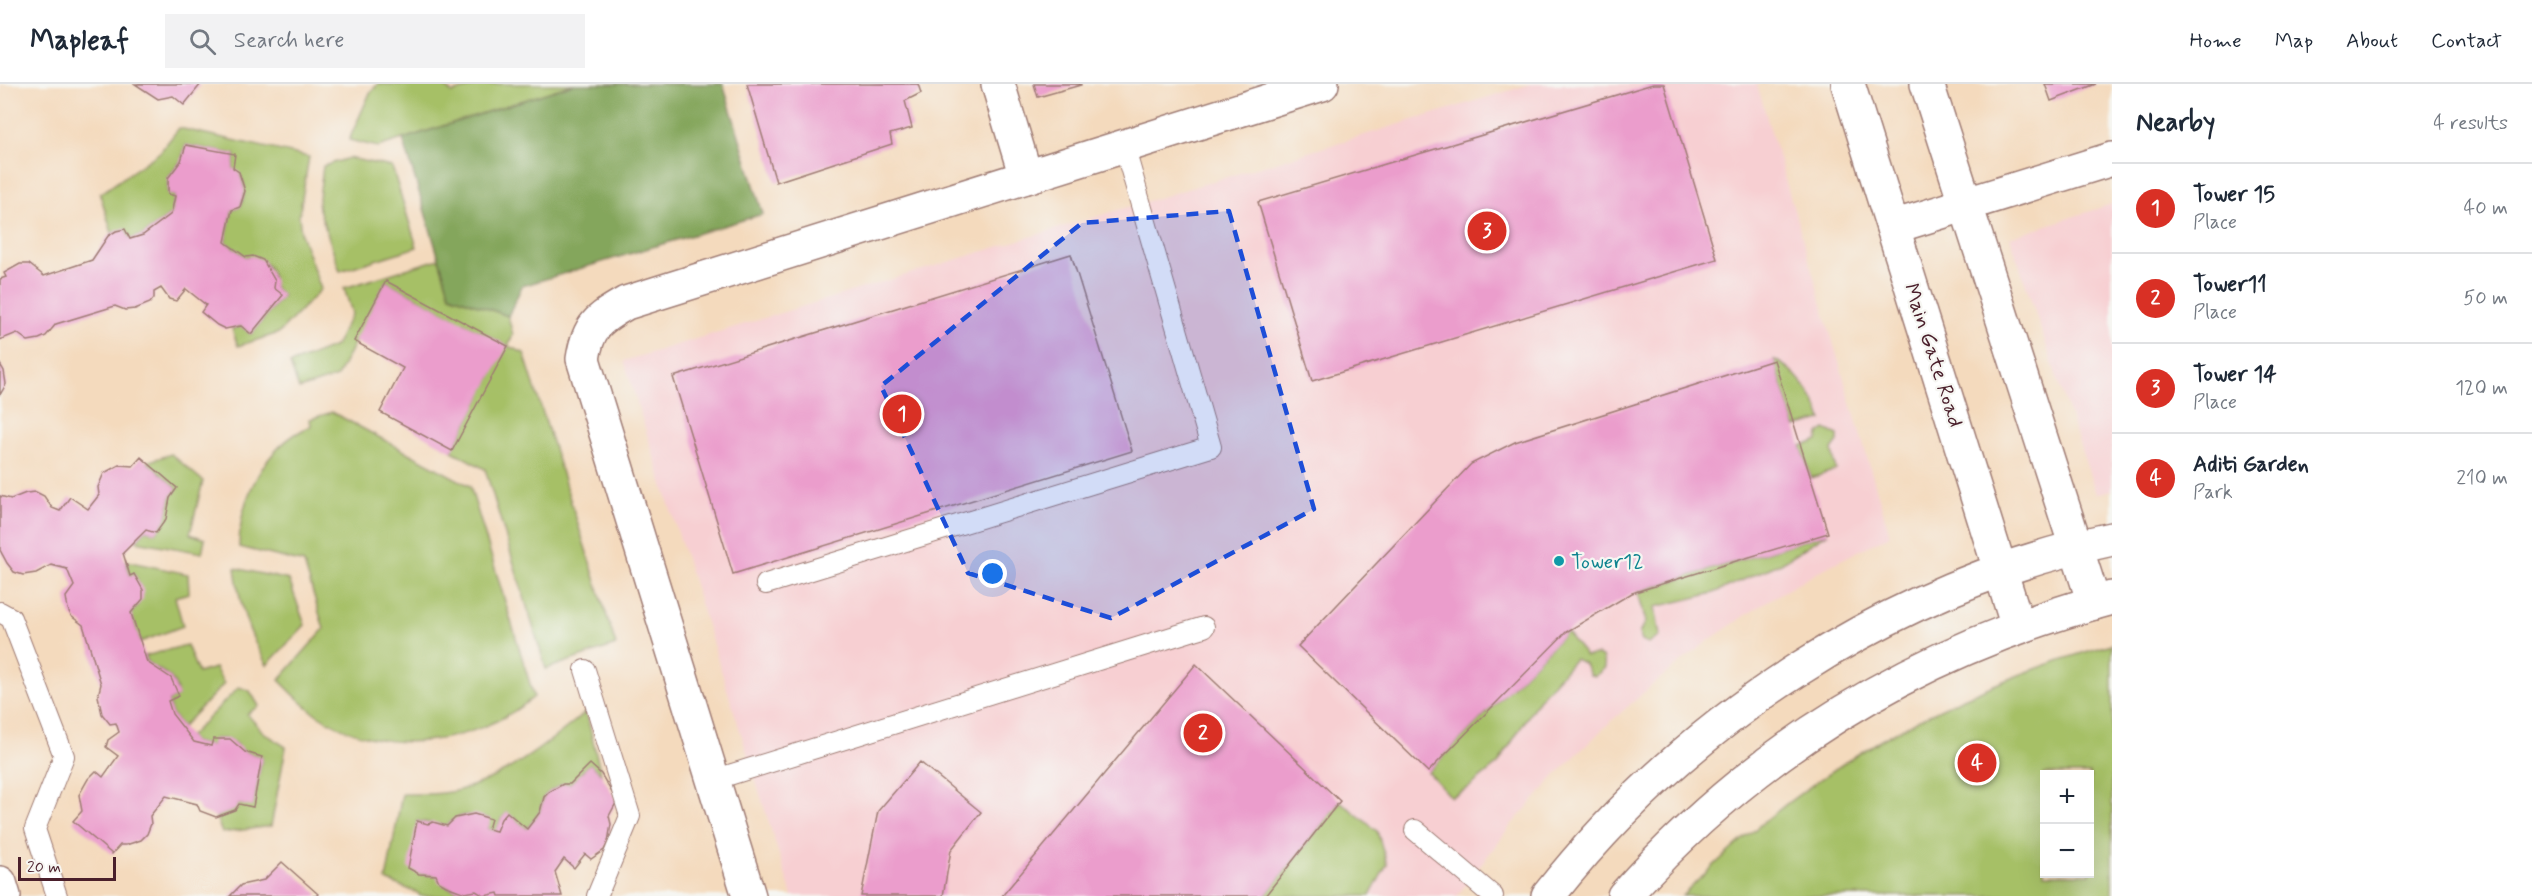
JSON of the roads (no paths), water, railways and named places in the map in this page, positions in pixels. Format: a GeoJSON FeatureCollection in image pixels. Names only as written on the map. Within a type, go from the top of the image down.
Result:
{"type":"FeatureCollection","features":[{"type":"Feature","properties":{"kind":"street"},"geometry":{"type":"LineString","coordinates":[[998,84],[1026,177]]}},
{"type":"Feature","properties":{"kind":"street"},"geometry":{"type":"LineString","coordinates":[[749,896],[583,359],[586,338],[599,319],[626,303],[1322,84]]}},
{"type":"Feature","properties":{"kind":"street","name":"Main Gate Road"},"geometry":{"type":"LineString","coordinates":[[1848,84],[2018,627]]}},
{"type":"Feature","properties":{"kind":"street"},"geometry":{"type":"LineString","coordinates":[[1624,896],[1693,824],[1738,784],[1835,715],[1941,658],[2018,627],[2103,601],[2077,547],[1927,84]]}},
{"type":"Feature","properties":{"kind":"street"},"geometry":{"type":"LineString","coordinates":[[1893,227],[2112,159]]}},
{"type":"Feature","properties":{"kind":"street"},"geometry":{"type":"LineString","coordinates":[[1548,896],[1608,826],[1653,781],[1701,739],[1805,665],[1916,605],[2001,571],[2077,547],[2112,539]]}},
{"type":"Feature","properties":{"kind":"street"},"geometry":{"type":"LineString","coordinates":[[0,883],[4,896]]}},
{"type":"Feature","properties":{"kind":"lane"},"geometry":{"type":"LineString","coordinates":[[766,584],[1211,447],[1124,146]]}},
{"type":"Feature","properties":{"kind":"lane"},"geometry":{"type":"LineString","coordinates":[[0,612],[11,618],[64,756],[35,829],[57,896]]}},
{"type":"Feature","properties":{"kind":"lane"},"geometry":{"type":"LineString","coordinates":[[713,780],[1204,627]]}},
{"type":"Feature","properties":{"kind":"lane"},"geometry":{"type":"LineString","coordinates":[[585,670],[630,816],[597,896]]}},
{"type":"Feature","properties":{"kind":"lane"},"geometry":{"type":"LineString","coordinates":[[1415,830],[1493,896]]}},
{"type":"Feature","properties":{"kind":"place","name":"Tower 14"},"geometry":{"type":"Point","coordinates":[1487,231]}},
{"type":"Feature","properties":{"kind":"place","name":"Tower 15"},"geometry":{"type":"Point","coordinates":[902,414]}},
{"type":"Feature","properties":{"kind":"place","name":"Tower12"},"geometry":{"type":"Point","coordinates":[1559,561]}},
{"type":"Feature","properties":{"kind":"place","name":"Tower11"},"geometry":{"type":"Point","coordinates":[1203,733]}},
{"type":"Feature","properties":{"kind":"place","name":"Aditi Garden"},"geometry":{"type":"Point","coordinates":[1977,763]}}]}
